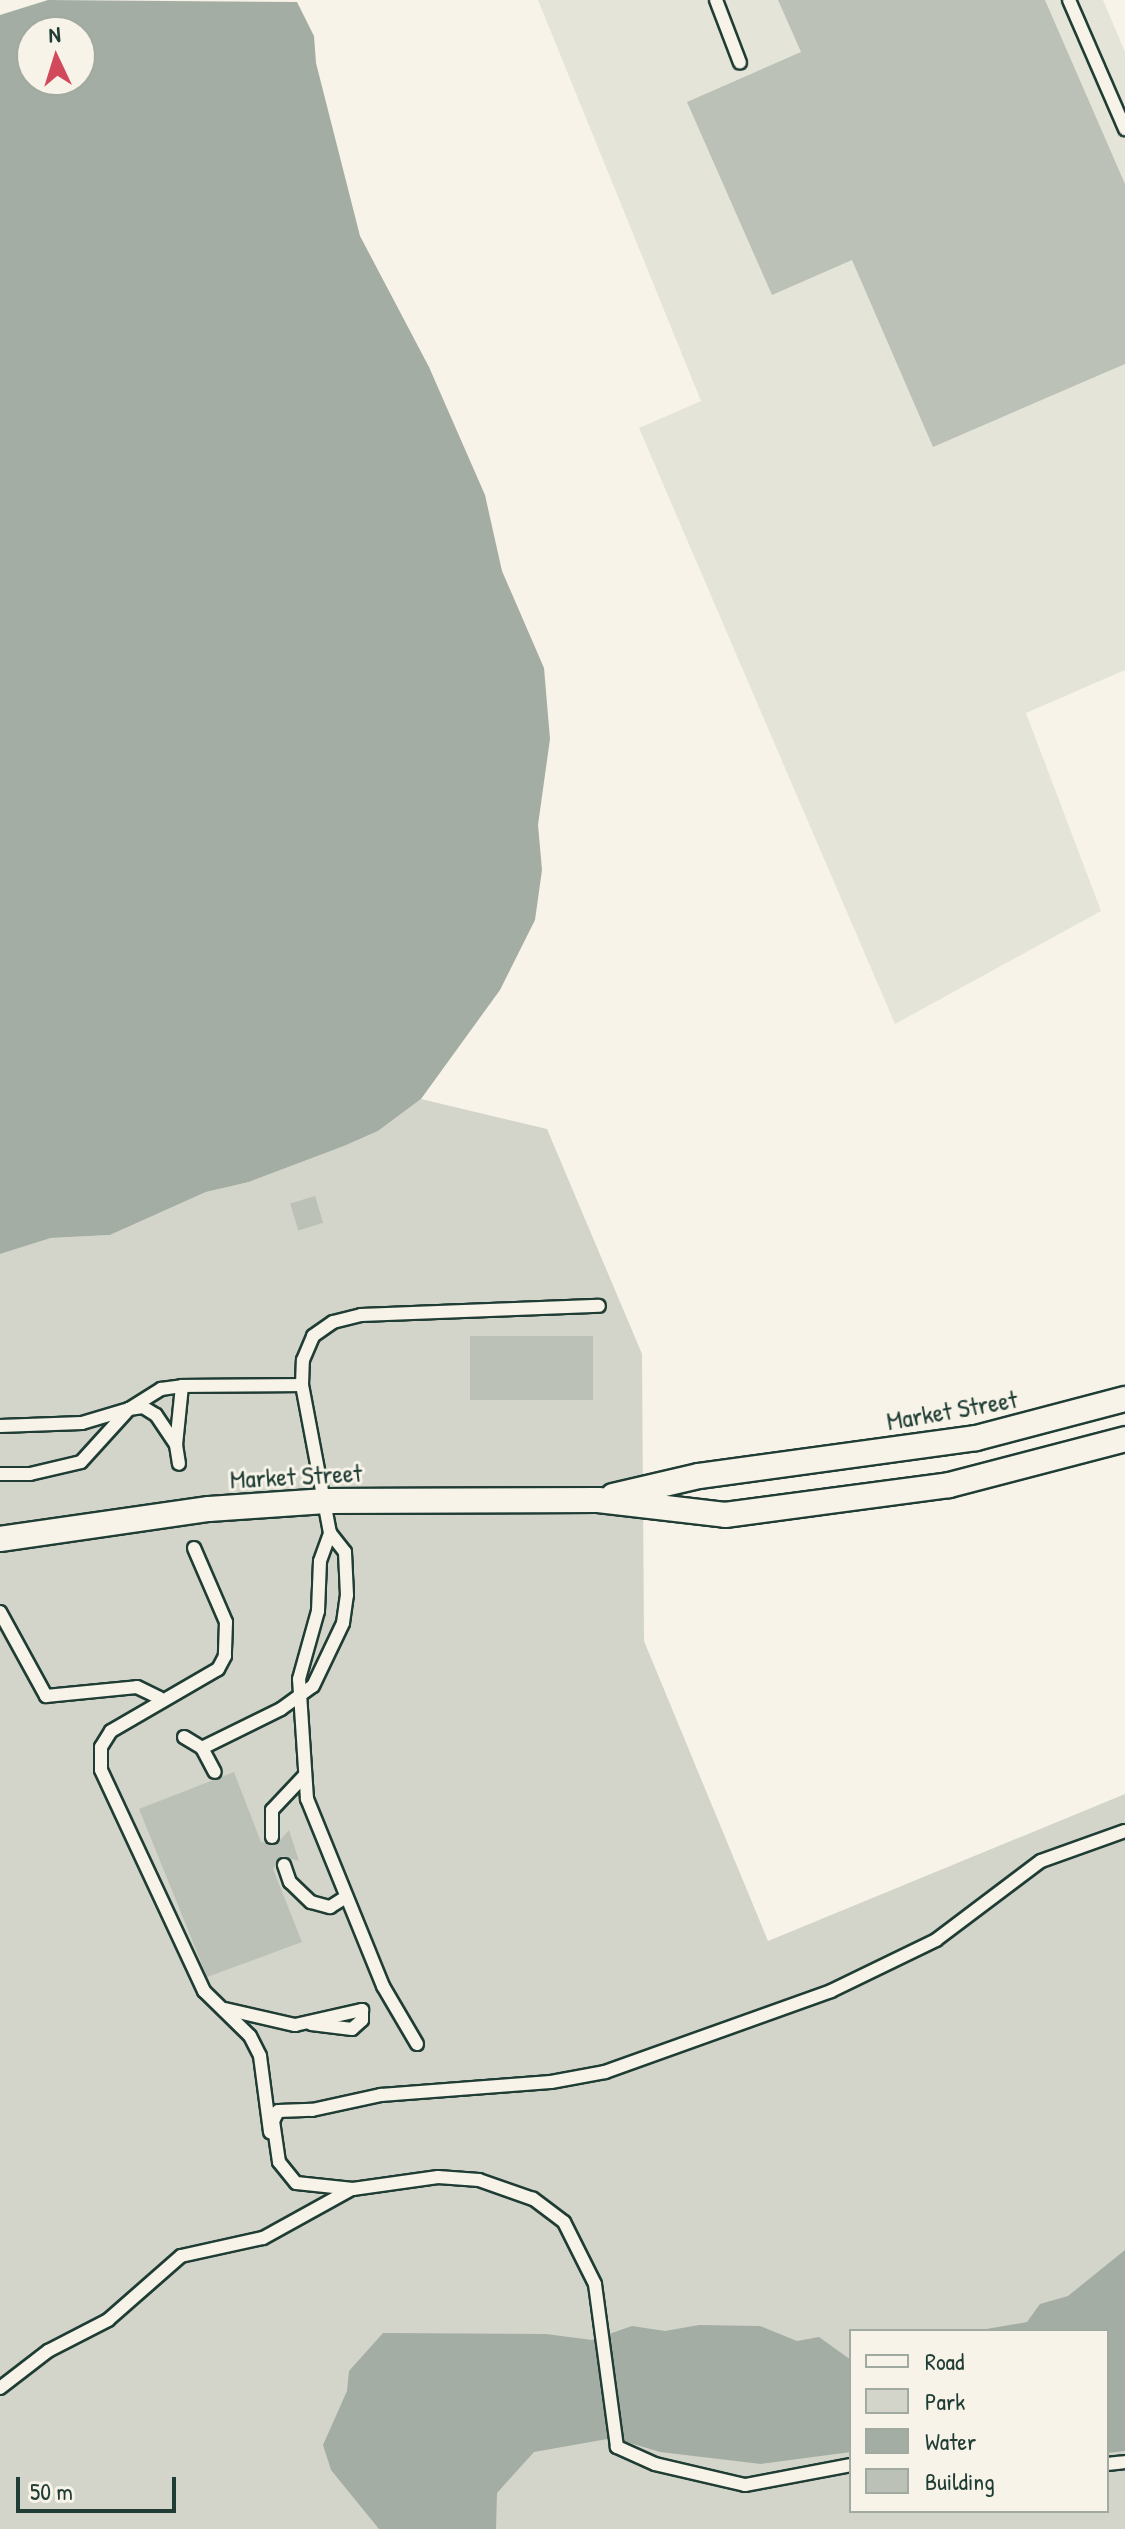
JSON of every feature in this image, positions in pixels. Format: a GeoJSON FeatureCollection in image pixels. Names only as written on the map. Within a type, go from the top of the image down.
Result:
{"type":"FeatureCollection","features":[{"type":"Feature","properties":{"kind":"street","name":"Market Street"},"geometry":{"type":"LineString","coordinates":[[598,1500],[699,1476],[976,1438],[1125,1399]]}},
{"type":"Feature","properties":{"kind":"street","name":"Market Street"},"geometry":{"type":"LineString","coordinates":[[0,1539],[209,1509],[326,1501],[598,1500],[725,1515],[949,1485],[1125,1439]]}},
{"type":"Feature","properties":{"kind":"lane"},"geometry":{"type":"LineString","coordinates":[[716,0],[740,63]]}},
{"type":"Feature","properties":{"kind":"lane"},"geometry":{"type":"LineString","coordinates":[[1069,0],[1125,129]]}},
{"type":"Feature","properties":{"kind":"lane"},"geometry":{"type":"LineString","coordinates":[[417,2044],[383,1986],[307,1799],[299,1679],[318,1611],[320,1561],[330,1533],[302,1385],[303,1360],[313,1336],[333,1322],[361,1315],[599,1306]]}},
{"type":"Feature","properties":{"kind":"lane"},"geometry":{"type":"LineString","coordinates":[[0,1426],[82,1423],[129,1409],[161,1389],[182,1386],[302,1385]]}},
{"type":"Feature","properties":{"kind":"lane"},"geometry":{"type":"LineString","coordinates":[[179,1464],[176,1445],[182,1386]]}},
{"type":"Feature","properties":{"kind":"lane"},"geometry":{"type":"LineString","coordinates":[[0,1474],[30,1474],[81,1462],[129,1409],[149,1409],[176,1445]]}},
{"type":"Feature","properties":{"kind":"lane"},"geometry":{"type":"LineString","coordinates":[[202,1748],[302,1696],[313,1686],[343,1623],[345,1552],[330,1533]]}},
{"type":"Feature","properties":{"kind":"lane"},"geometry":{"type":"LineString","coordinates":[[194,1548],[221,1610],[228,1646],[218,1669],[160,1698],[111,1731],[101,1747],[101,1770],[204,1991],[225,2009],[260,2056],[267,2127],[284,2174],[296,2183],[353,2189],[438,2177],[479,2180],[533,2199],[576,2238],[595,2284],[614,2443],[655,2464],[745,2485],[849,2465]]}},
{"type":"Feature","properties":{"kind":"lane"},"geometry":{"type":"LineString","coordinates":[[0,1612],[46,1696],[137,1687],[160,1698]]}},
{"type":"Feature","properties":{"kind":"lane"},"geometry":{"type":"LineString","coordinates":[[184,1737],[202,1748],[215,1772]]}},
{"type":"Feature","properties":{"kind":"lane"},"geometry":{"type":"LineString","coordinates":[[272,1837],[272,1810],[304,1776]]}},
{"type":"Feature","properties":{"kind":"lane"},"geometry":{"type":"LineString","coordinates":[[273,2139],[278,2111],[605,2072],[733,2027],[831,1991],[936,1940],[1030,1867],[1125,1831]]}},
{"type":"Feature","properties":{"kind":"lane"},"geometry":{"type":"LineString","coordinates":[[284,1865],[290,1882],[311,1902],[330,1907],[346,1897]]}},
{"type":"Feature","properties":{"kind":"lane"},"geometry":{"type":"LineString","coordinates":[[225,2009],[311,2024]]}},
{"type":"Feature","properties":{"kind":"lane"},"geometry":{"type":"LineString","coordinates":[[0,2388],[48,2351],[108,2320],[181,2256],[263,2238],[353,2189]]}},
{"type":"Feature","properties":{"kind":"shaded area"},"geometry":{"type":"Polygon","coordinates":[[[538,0],[1103,0],[1125,52],[1125,670],[1026,713],[1101,911],[895,1024],[639,428],[701,401],[538,0]]]}},
{"type":"Feature","properties":{"kind":"green space"},"geometry":{"type":"Polygon","coordinates":[[[421,1099],[547,1129],[642,1354],[644,1641],[768,1941],[1125,1794],[1125,2529],[0,2529],[0,1254],[51,1238],[110,1235],[206,1192],[249,1182],[378,1131],[421,1099]]]}},
{"type":"Feature","properties":{"kind":"water"},"geometry":{"type":"Polygon","coordinates":[[[48,0],[297,2],[314,36],[316,63],[360,236],[429,367],[485,495],[502,571],[544,668],[550,739],[538,825],[542,870],[535,920],[500,990],[421,1099],[378,1131],[249,1182],[206,1192],[110,1235],[51,1238],[0,1254],[0,15],[48,0]]]}},
{"type":"Feature","properties":{"kind":"water"},"geometry":{"type":"Polygon","coordinates":[[[1125,2250],[1125,2451],[1109,2453],[1109,2329],[987,2329],[1027,2322],[1040,2304],[1068,2296],[1125,2250]]]}},
{"type":"Feature","properties":{"kind":"water"},"geometry":{"type":"Polygon","coordinates":[[[699,2325],[760,2326],[797,2341],[819,2337],[849,2359],[849,2452],[761,2464],[660,2452],[613,2438],[534,2452],[497,2493],[496,2529],[379,2529],[331,2470],[323,2445],[347,2391],[349,2371],[383,2333],[546,2334],[592,2340],[632,2326],[665,2331],[699,2325]]]}},
{"type":"Feature","properties":{"kind":"building"},"geometry":{"type":"Polygon","coordinates":[[[778,0],[1045,0],[1125,184],[1125,364],[933,447],[852,260],[772,295],[687,102],[801,52],[778,0]]]}},
{"type":"Feature","properties":{"kind":"building"},"geometry":{"type":"Polygon","coordinates":[[[315,1196],[323,1223],[298,1230],[290,1204],[315,1196]]]}},
{"type":"Feature","properties":{"kind":"building"},"geometry":{"type":"Polygon","coordinates":[[[470,1336],[593,1336],[593,1400],[470,1400],[470,1336]]]}},
{"type":"Feature","properties":{"kind":"building"},"geometry":{"type":"Polygon","coordinates":[[[234,1772],[261,1842],[276,1845],[289,1830],[299,1861],[282,1856],[273,1869],[302,1942],[207,1977],[139,1809],[234,1772]]]}}]}
